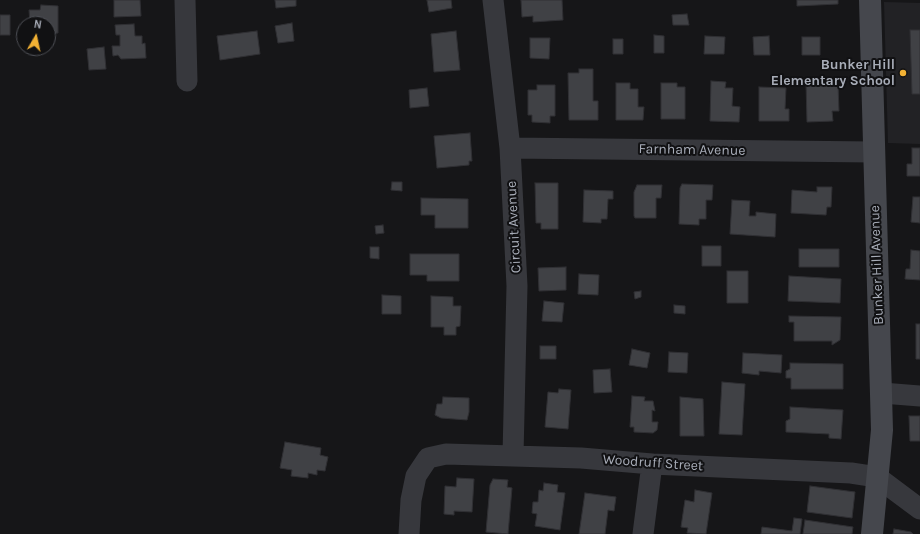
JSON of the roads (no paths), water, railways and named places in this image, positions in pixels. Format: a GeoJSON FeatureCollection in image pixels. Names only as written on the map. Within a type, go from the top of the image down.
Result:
{"type":"FeatureCollection","features":[{"type":"Feature","properties":{"kind":"main road","name":"Bunker Hill Avenue"},"geometry":{"type":"LineString","coordinates":[[870,0],[882,393],[882,430],[872,534]]}},
{"type":"Feature","properties":{"kind":"street"},"geometry":{"type":"LineString","coordinates":[[185,0],[187,81]]}},
{"type":"Feature","properties":{"kind":"street","name":"Circuit Avenue"},"geometry":{"type":"LineString","coordinates":[[493,0],[510,148],[517,286],[512,455]]}},
{"type":"Feature","properties":{"kind":"street","name":"Farnham Avenue"},"geometry":{"type":"LineString","coordinates":[[510,148],[874,152]]}},
{"type":"Feature","properties":{"kind":"street"},"geometry":{"type":"LineString","coordinates":[[882,393],[920,396]]}},
{"type":"Feature","properties":{"kind":"street","name":"Woodruff Street"},"geometry":{"type":"LineString","coordinates":[[410,534],[411,500],[416,476],[428,458],[446,454],[581,458],[652,464],[851,473],[878,477]]}},
{"type":"Feature","properties":{"kind":"street"},"geometry":{"type":"LineString","coordinates":[[643,534],[652,464]]}},
{"type":"Feature","properties":{"kind":"street"},"geometry":{"type":"LineString","coordinates":[[878,477],[920,508]]}},
{"type":"Feature","properties":{"kind":"place","name":"Bunker Hill Elementary School"},"geometry":{"type":"Point","coordinates":[903,73]}}]}
